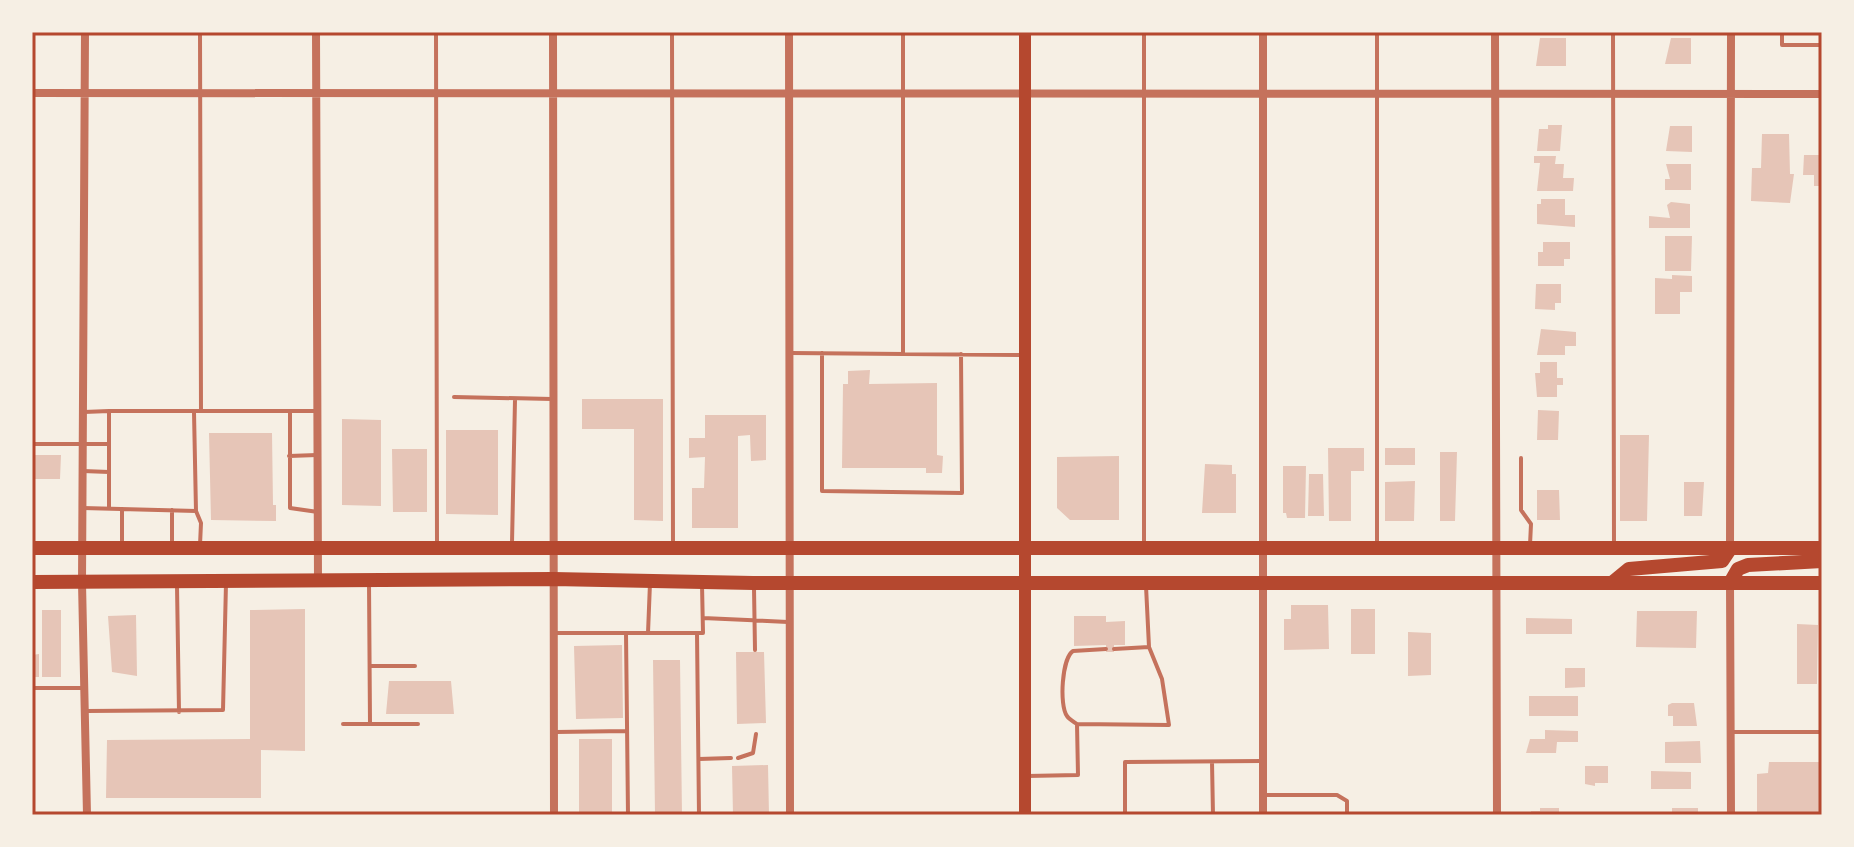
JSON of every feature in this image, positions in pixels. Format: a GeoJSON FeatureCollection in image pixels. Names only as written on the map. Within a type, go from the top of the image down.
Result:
{"type":"FeatureCollection","features":[{"type":"Feature","properties":{"kind":"main road"},"geometry":{"type":"LineString","coordinates":[[1025,32],[1025,815]]}},
{"type":"Feature","properties":{"kind":"main road"},"geometry":{"type":"LineString","coordinates":[[32,548],[1822,548]]}},
{"type":"Feature","properties":{"kind":"main road"},"geometry":{"type":"LineString","coordinates":[[1612,583],[1629,569],[1722,561],[1730,549]]}},
{"type":"Feature","properties":{"kind":"main road"},"geometry":{"type":"LineString","coordinates":[[1730,583],[1738,569],[1748,565],[1822,561]]}},
{"type":"Feature","properties":{"kind":"main road"},"geometry":{"type":"LineString","coordinates":[[32,582],[553,579],[753,583],[1822,583]]}},
{"type":"Feature","properties":{"kind":"street"},"geometry":{"type":"LineString","coordinates":[[85,32],[82,583],[87,815]]}},
{"type":"Feature","properties":{"kind":"street"},"geometry":{"type":"LineString","coordinates":[[316,32],[318,581]]}},
{"type":"Feature","properties":{"kind":"street"},"geometry":{"type":"LineString","coordinates":[[553,32],[554,815]]}},
{"type":"Feature","properties":{"kind":"street"},"geometry":{"type":"LineString","coordinates":[[789,32],[790,815]]}},
{"type":"Feature","properties":{"kind":"street"},"geometry":{"type":"LineString","coordinates":[[1263,32],[1260,549],[1263,815]]}},
{"type":"Feature","properties":{"kind":"street"},"geometry":{"type":"LineString","coordinates":[[1495,32],[1497,815]]}},
{"type":"Feature","properties":{"kind":"street"},"geometry":{"type":"LineString","coordinates":[[1730,549],[1731,32]]}},
{"type":"Feature","properties":{"kind":"street"},"geometry":{"type":"LineString","coordinates":[[32,93],[673,96],[1822,94]]}},
{"type":"Feature","properties":{"kind":"street"},"geometry":{"type":"LineString","coordinates":[[1730,583],[1731,815]]}},
{"type":"Feature","properties":{"kind":"lane"},"geometry":{"type":"LineString","coordinates":[[200,32],[201,411]]}},
{"type":"Feature","properties":{"kind":"lane"},"geometry":{"type":"LineString","coordinates":[[436,32],[437,546]]}},
{"type":"Feature","properties":{"kind":"lane"},"geometry":{"type":"LineString","coordinates":[[672,32],[673,547]]}},
{"type":"Feature","properties":{"kind":"lane"},"geometry":{"type":"LineString","coordinates":[[903,32],[903,354]]}},
{"type":"Feature","properties":{"kind":"lane"},"geometry":{"type":"LineString","coordinates":[[1144,32],[1144,549]]}},
{"type":"Feature","properties":{"kind":"lane"},"geometry":{"type":"LineString","coordinates":[[1377,32],[1377,548]]}},
{"type":"Feature","properties":{"kind":"lane"},"geometry":{"type":"LineString","coordinates":[[1613,32],[1614,549]]}},
{"type":"Feature","properties":{"kind":"lane"},"geometry":{"type":"LineString","coordinates":[[1782,32],[1782,45],[1822,45]]}},
{"type":"Feature","properties":{"kind":"lane"},"geometry":{"type":"LineString","coordinates":[[789,353],[1025,355]]}},
{"type":"Feature","properties":{"kind":"lane"},"geometry":{"type":"LineString","coordinates":[[822,353],[822,491],[962,493],[961,354]]}},
{"type":"Feature","properties":{"kind":"lane"},"geometry":{"type":"LineString","coordinates":[[454,397],[553,399]]}},
{"type":"Feature","properties":{"kind":"lane"},"geometry":{"type":"LineString","coordinates":[[512,546],[515,400]]}},
{"type":"Feature","properties":{"kind":"lane"},"geometry":{"type":"LineString","coordinates":[[109,411],[109,508]]}},
{"type":"Feature","properties":{"kind":"lane"},"geometry":{"type":"LineString","coordinates":[[290,411],[290,508],[318,512]]}},
{"type":"Feature","properties":{"kind":"lane"},"geometry":{"type":"LineString","coordinates":[[84,412],[317,411]]}},
{"type":"Feature","properties":{"kind":"lane"},"geometry":{"type":"LineString","coordinates":[[194,412],[200,547]]}},
{"type":"Feature","properties":{"kind":"lane"},"geometry":{"type":"LineString","coordinates":[[32,444],[109,444]]}},
{"type":"Feature","properties":{"kind":"lane"},"geometry":{"type":"LineString","coordinates":[[289,456],[317,455]]}},
{"type":"Feature","properties":{"kind":"lane"},"geometry":{"type":"LineString","coordinates":[[1521,458],[1521,510],[1531,524],[1530,548]]}},
{"type":"Feature","properties":{"kind":"lane"},"geometry":{"type":"LineString","coordinates":[[83,471],[109,472]]}},
{"type":"Feature","properties":{"kind":"lane"},"geometry":{"type":"LineString","coordinates":[[83,508],[196,511]]}},
{"type":"Feature","properties":{"kind":"lane"},"geometry":{"type":"LineString","coordinates":[[122,509],[122,548]]}},
{"type":"Feature","properties":{"kind":"lane"},"geometry":{"type":"LineString","coordinates":[[172,509],[172,547]]}},
{"type":"Feature","properties":{"kind":"lane"},"geometry":{"type":"LineString","coordinates":[[369,581],[370,724]]}},
{"type":"Feature","properties":{"kind":"lane"},"geometry":{"type":"LineString","coordinates":[[648,633],[650,581]]}},
{"type":"Feature","properties":{"kind":"lane"},"geometry":{"type":"LineString","coordinates":[[554,633],[703,633],[702,581]]}},
{"type":"Feature","properties":{"kind":"lane"},"geometry":{"type":"LineString","coordinates":[[177,582],[179,712]]}},
{"type":"Feature","properties":{"kind":"lane"},"geometry":{"type":"LineString","coordinates":[[86,711],[220,712],[226,707],[226,582]]}},
{"type":"Feature","properties":{"kind":"lane"},"geometry":{"type":"LineString","coordinates":[[1106,649],[1084,649],[1067,654],[1064,708],[1067,717],[1077,724],[1169,725],[1162,679],[1149,647],[1146,582]]}},
{"type":"Feature","properties":{"kind":"lane"},"geometry":{"type":"LineString","coordinates":[[753,583],[755,650]]}},
{"type":"Feature","properties":{"kind":"lane"},"geometry":{"type":"LineString","coordinates":[[703,618],[789,623]]}},
{"type":"Feature","properties":{"kind":"lane"},"geometry":{"type":"LineString","coordinates":[[626,633],[628,815]]}},
{"type":"Feature","properties":{"kind":"lane"},"geometry":{"type":"LineString","coordinates":[[697,633],[699,815]]}},
{"type":"Feature","properties":{"kind":"lane"},"geometry":{"type":"LineString","coordinates":[[1114,649],[1149,647]]}},
{"type":"Feature","properties":{"kind":"lane"},"geometry":{"type":"LineString","coordinates":[[370,666],[415,666]]}},
{"type":"Feature","properties":{"kind":"lane"},"geometry":{"type":"LineString","coordinates":[[32,688],[85,688]]}},
{"type":"Feature","properties":{"kind":"lane"},"geometry":{"type":"LineString","coordinates":[[343,724],[418,724]]}},
{"type":"Feature","properties":{"kind":"lane"},"geometry":{"type":"LineString","coordinates":[[1025,776],[1078,775],[1077,724]]}},
{"type":"Feature","properties":{"kind":"lane"},"geometry":{"type":"LineString","coordinates":[[554,732],[627,731]]}},
{"type":"Feature","properties":{"kind":"lane"},"geometry":{"type":"LineString","coordinates":[[1730,732],[1822,732]]}},
{"type":"Feature","properties":{"kind":"lane"},"geometry":{"type":"LineString","coordinates":[[738,758],[753,753],[756,734]]}},
{"type":"Feature","properties":{"kind":"lane"},"geometry":{"type":"LineString","coordinates":[[699,759],[731,758]]}},
{"type":"Feature","properties":{"kind":"lane"},"geometry":{"type":"LineString","coordinates":[[1125,815],[1125,762],[1262,761]]}},
{"type":"Feature","properties":{"kind":"lane"},"geometry":{"type":"LineString","coordinates":[[1212,762],[1213,815]]}},
{"type":"Feature","properties":{"kind":"lane"},"geometry":{"type":"LineString","coordinates":[[1263,795],[1337,795],[1347,801],[1347,815]]}},
{"type":"Feature","properties":{"kind":"building"},"geometry":{"type":"Polygon","coordinates":[[[1540,38],[1566,38],[1566,66],[1536,66],[1540,38]]]}},
{"type":"Feature","properties":{"kind":"building"},"geometry":{"type":"Polygon","coordinates":[[[1671,38],[1691,38],[1691,64],[1665,64],[1671,38]]]}},
{"type":"Feature","properties":{"kind":"building"},"geometry":{"type":"Polygon","coordinates":[[[1548,125],[1562,125],[1560,151],[1537,151],[1539,129],[1548,129],[1548,125]]]}},
{"type":"Feature","properties":{"kind":"building"},"geometry":{"type":"Polygon","coordinates":[[[1670,126],[1692,126],[1692,152],[1666,151],[1670,126]]]}},
{"type":"Feature","properties":{"kind":"building"},"geometry":{"type":"Polygon","coordinates":[[[1762,134],[1789,134],[1790,174],[1794,174],[1790,203],[1751,201],[1752,168],[1761,168],[1762,134]]]}},
{"type":"Feature","properties":{"kind":"building"},"geometry":{"type":"Polygon","coordinates":[[[1804,155],[1822,155],[1822,186],[1814,186],[1814,175],[1803,175],[1804,155]]]}},
{"type":"Feature","properties":{"kind":"building"},"geometry":{"type":"Polygon","coordinates":[[[1534,156],[1556,156],[1555,164],[1564,164],[1563,178],[1574,178],[1573,191],[1537,191],[1540,163],[1534,163],[1534,156]]]}},
{"type":"Feature","properties":{"kind":"building"},"geometry":{"type":"Polygon","coordinates":[[[1666,164],[1691,164],[1691,190],[1665,190],[1665,179],[1670,179],[1666,164]]]}},
{"type":"Feature","properties":{"kind":"building"},"geometry":{"type":"Polygon","coordinates":[[[1541,199],[1565,199],[1565,215],[1575,215],[1575,227],[1537,224],[1537,204],[1541,204],[1541,199]]]}},
{"type":"Feature","properties":{"kind":"building"},"geometry":{"type":"Polygon","coordinates":[[[1671,202],[1690,204],[1690,228],[1649,228],[1649,216],[1670,218],[1667,205],[1671,202]]]}},
{"type":"Feature","properties":{"kind":"building"},"geometry":{"type":"Polygon","coordinates":[[[1665,236],[1692,236],[1691,271],[1665,271],[1665,236]]]}},
{"type":"Feature","properties":{"kind":"building"},"geometry":{"type":"Polygon","coordinates":[[[1543,242],[1570,242],[1570,259],[1564,259],[1564,266],[1538,266],[1538,252],[1543,252],[1543,242]]]}},
{"type":"Feature","properties":{"kind":"building"},"geometry":{"type":"Polygon","coordinates":[[[1672,275],[1692,276],[1692,292],[1680,292],[1680,314],[1655,314],[1655,278],[1672,279],[1672,275]]]}},
{"type":"Feature","properties":{"kind":"building"},"geometry":{"type":"Polygon","coordinates":[[[1536,284],[1561,284],[1561,303],[1555,303],[1555,310],[1535,309],[1536,284]]]}},
{"type":"Feature","properties":{"kind":"building"},"geometry":{"type":"Polygon","coordinates":[[[1541,329],[1576,332],[1576,346],[1565,346],[1565,355],[1537,355],[1541,329]]]}},
{"type":"Feature","properties":{"kind":"building"},"geometry":{"type":"Polygon","coordinates":[[[1540,362],[1557,362],[1557,378],[1563,378],[1563,385],[1557,385],[1557,397],[1537,397],[1535,373],[1540,373],[1540,362]]]}},
{"type":"Feature","properties":{"kind":"building"},"geometry":{"type":"Polygon","coordinates":[[[870,370],[869,384],[937,383],[937,455],[943,456],[942,473],[926,473],[926,468],[842,468],[843,384],[848,384],[848,371],[870,370]]]}},
{"type":"Feature","properties":{"kind":"building"},"geometry":{"type":"Polygon","coordinates":[[[582,399],[663,399],[663,521],[634,520],[634,429],[582,429],[582,399]]]}},
{"type":"Feature","properties":{"kind":"building"},"geometry":{"type":"Polygon","coordinates":[[[1538,410],[1559,411],[1558,440],[1537,440],[1538,410]]]}},
{"type":"Feature","properties":{"kind":"building"},"geometry":{"type":"Polygon","coordinates":[[[705,415],[766,415],[766,460],[751,461],[750,435],[738,436],[738,528],[692,528],[692,488],[704,488],[705,457],[689,458],[689,438],[705,438],[705,415]]]}},
{"type":"Feature","properties":{"kind":"building"},"geometry":{"type":"Polygon","coordinates":[[[342,419],[381,420],[381,506],[342,505],[342,419]]]}},
{"type":"Feature","properties":{"kind":"building"},"geometry":{"type":"Polygon","coordinates":[[[446,430],[498,430],[498,515],[446,514],[446,430]]]}},
{"type":"Feature","properties":{"kind":"building"},"geometry":{"type":"Polygon","coordinates":[[[209,433],[272,433],[276,521],[211,520],[209,433]]]}},
{"type":"Feature","properties":{"kind":"building"},"geometry":{"type":"Polygon","coordinates":[[[1620,435],[1649,435],[1647,521],[1620,521],[1620,435]]]}},
{"type":"Feature","properties":{"kind":"building"},"geometry":{"type":"Polygon","coordinates":[[[1328,448],[1364,448],[1364,471],[1351,471],[1351,521],[1329,521],[1328,448]]]}},
{"type":"Feature","properties":{"kind":"building"},"geometry":{"type":"Polygon","coordinates":[[[1385,448],[1415,448],[1415,465],[1385,465],[1385,448]]]}},
{"type":"Feature","properties":{"kind":"building"},"geometry":{"type":"Polygon","coordinates":[[[392,449],[427,449],[427,512],[393,512],[392,449]]]}},
{"type":"Feature","properties":{"kind":"building"},"geometry":{"type":"Polygon","coordinates":[[[1440,452],[1457,452],[1455,521],[1440,521],[1440,452]]]}},
{"type":"Feature","properties":{"kind":"building"},"geometry":{"type":"Polygon","coordinates":[[[32,455],[61,455],[60,479],[35,479],[35,521],[32,455]]]}},
{"type":"Feature","properties":{"kind":"building"},"geometry":{"type":"Polygon","coordinates":[[[1119,456],[1119,520],[1070,520],[1057,508],[1057,457],[1119,456]]]}},
{"type":"Feature","properties":{"kind":"building"},"geometry":{"type":"Polygon","coordinates":[[[1205,464],[1232,465],[1232,474],[1236,474],[1236,513],[1202,513],[1205,464]]]}},
{"type":"Feature","properties":{"kind":"building"},"geometry":{"type":"Polygon","coordinates":[[[1283,466],[1306,466],[1305,518],[1287,518],[1283,513],[1283,466]]]}},
{"type":"Feature","properties":{"kind":"building"},"geometry":{"type":"Polygon","coordinates":[[[1309,474],[1323,474],[1324,516],[1308,516],[1309,474]]]}},
{"type":"Feature","properties":{"kind":"building"},"geometry":{"type":"Polygon","coordinates":[[[1415,481],[1414,521],[1385,521],[1385,482],[1415,481]]]}},
{"type":"Feature","properties":{"kind":"building"},"geometry":{"type":"Polygon","coordinates":[[[1684,482],[1704,482],[1702,516],[1684,516],[1684,482]]]}},
{"type":"Feature","properties":{"kind":"building"},"geometry":{"type":"Polygon","coordinates":[[[1537,490],[1559,490],[1560,520],[1537,520],[1537,490]]]}},
{"type":"Feature","properties":{"kind":"building"},"geometry":{"type":"Polygon","coordinates":[[[1291,605],[1328,605],[1329,649],[1284,650],[1284,619],[1291,619],[1291,605]]]}},
{"type":"Feature","properties":{"kind":"building"},"geometry":{"type":"Polygon","coordinates":[[[305,609],[305,751],[261,750],[261,798],[106,798],[107,740],[250,739],[250,610],[305,609]]]}},
{"type":"Feature","properties":{"kind":"building"},"geometry":{"type":"Polygon","coordinates":[[[1351,609],[1375,609],[1375,654],[1351,654],[1351,609]]]}},
{"type":"Feature","properties":{"kind":"building"},"geometry":{"type":"Polygon","coordinates":[[[42,610],[61,610],[61,677],[42,677],[42,610]]]}},
{"type":"Feature","properties":{"kind":"building"},"geometry":{"type":"Polygon","coordinates":[[[1637,611],[1697,611],[1696,648],[1636,647],[1637,611]]]}},
{"type":"Feature","properties":{"kind":"building"},"geometry":{"type":"Polygon","coordinates":[[[136,615],[137,676],[112,672],[108,616],[136,615]]]}},
{"type":"Feature","properties":{"kind":"building"},"geometry":{"type":"Polygon","coordinates":[[[1074,616],[1106,616],[1106,622],[1125,621],[1125,645],[1114,645],[1114,652],[1106,652],[1106,645],[1074,646],[1074,616]]]}},
{"type":"Feature","properties":{"kind":"building"},"geometry":{"type":"Polygon","coordinates":[[[1526,618],[1572,619],[1572,634],[1526,634],[1526,618]]]}},
{"type":"Feature","properties":{"kind":"building"},"geometry":{"type":"Polygon","coordinates":[[[1797,624],[1818,625],[1817,684],[1797,684],[1797,624]]]}},
{"type":"Feature","properties":{"kind":"building"},"geometry":{"type":"Polygon","coordinates":[[[1408,632],[1431,633],[1431,675],[1408,676],[1408,632]]]}},
{"type":"Feature","properties":{"kind":"building"},"geometry":{"type":"Polygon","coordinates":[[[622,645],[623,718],[576,719],[574,646],[622,645]]]}},
{"type":"Feature","properties":{"kind":"building"},"geometry":{"type":"Polygon","coordinates":[[[736,652],[764,652],[766,723],[737,724],[736,652]]]}},
{"type":"Feature","properties":{"kind":"building"},"geometry":{"type":"Polygon","coordinates":[[[39,654],[39,677],[32,677],[32,655],[39,654]]]}},
{"type":"Feature","properties":{"kind":"building"},"geometry":{"type":"Polygon","coordinates":[[[653,660],[680,660],[682,815],[655,815],[653,660]]]}},
{"type":"Feature","properties":{"kind":"building"},"geometry":{"type":"Polygon","coordinates":[[[1565,668],[1585,668],[1585,687],[1565,688],[1565,668]]]}},
{"type":"Feature","properties":{"kind":"building"},"geometry":{"type":"Polygon","coordinates":[[[389,681],[451,681],[454,714],[386,714],[389,681]]]}},
{"type":"Feature","properties":{"kind":"building"},"geometry":{"type":"Polygon","coordinates":[[[1529,696],[1578,696],[1578,716],[1529,716],[1529,696]]]}},
{"type":"Feature","properties":{"kind":"building"},"geometry":{"type":"Polygon","coordinates":[[[1694,703],[1697,726],[1673,726],[1673,716],[1668,716],[1668,705],[1694,703]]]}},
{"type":"Feature","properties":{"kind":"building"},"geometry":{"type":"Polygon","coordinates":[[[1545,730],[1578,731],[1578,742],[1557,742],[1556,753],[1526,753],[1530,739],[1545,739],[1545,730]]]}},
{"type":"Feature","properties":{"kind":"building"},"geometry":{"type":"Polygon","coordinates":[[[579,739],[612,739],[612,815],[579,815],[579,739]]]}},
{"type":"Feature","properties":{"kind":"building"},"geometry":{"type":"Polygon","coordinates":[[[1700,741],[1701,763],[1665,763],[1665,742],[1700,741]]]}},
{"type":"Feature","properties":{"kind":"building"},"geometry":{"type":"Polygon","coordinates":[[[1769,762],[1822,762],[1822,815],[1757,815],[1757,774],[1768,773],[1769,762]]]}},
{"type":"Feature","properties":{"kind":"building"},"geometry":{"type":"Polygon","coordinates":[[[768,765],[769,815],[733,815],[732,766],[768,765]]]}},
{"type":"Feature","properties":{"kind":"building"},"geometry":{"type":"Polygon","coordinates":[[[1585,766],[1608,766],[1608,783],[1595,783],[1595,786],[1585,784],[1585,766]]]}},
{"type":"Feature","properties":{"kind":"building"},"geometry":{"type":"Polygon","coordinates":[[[1651,771],[1691,772],[1691,789],[1651,789],[1651,771]]]}},
{"type":"Feature","properties":{"kind":"building"},"geometry":{"type":"Polygon","coordinates":[[[1540,808],[1559,808],[1559,815],[1531,815],[1531,811],[1540,811],[1540,808]]]}},
{"type":"Feature","properties":{"kind":"building"},"geometry":{"type":"Polygon","coordinates":[[[1672,808],[1698,808],[1698,815],[1672,815],[1672,808]]]}}]}
